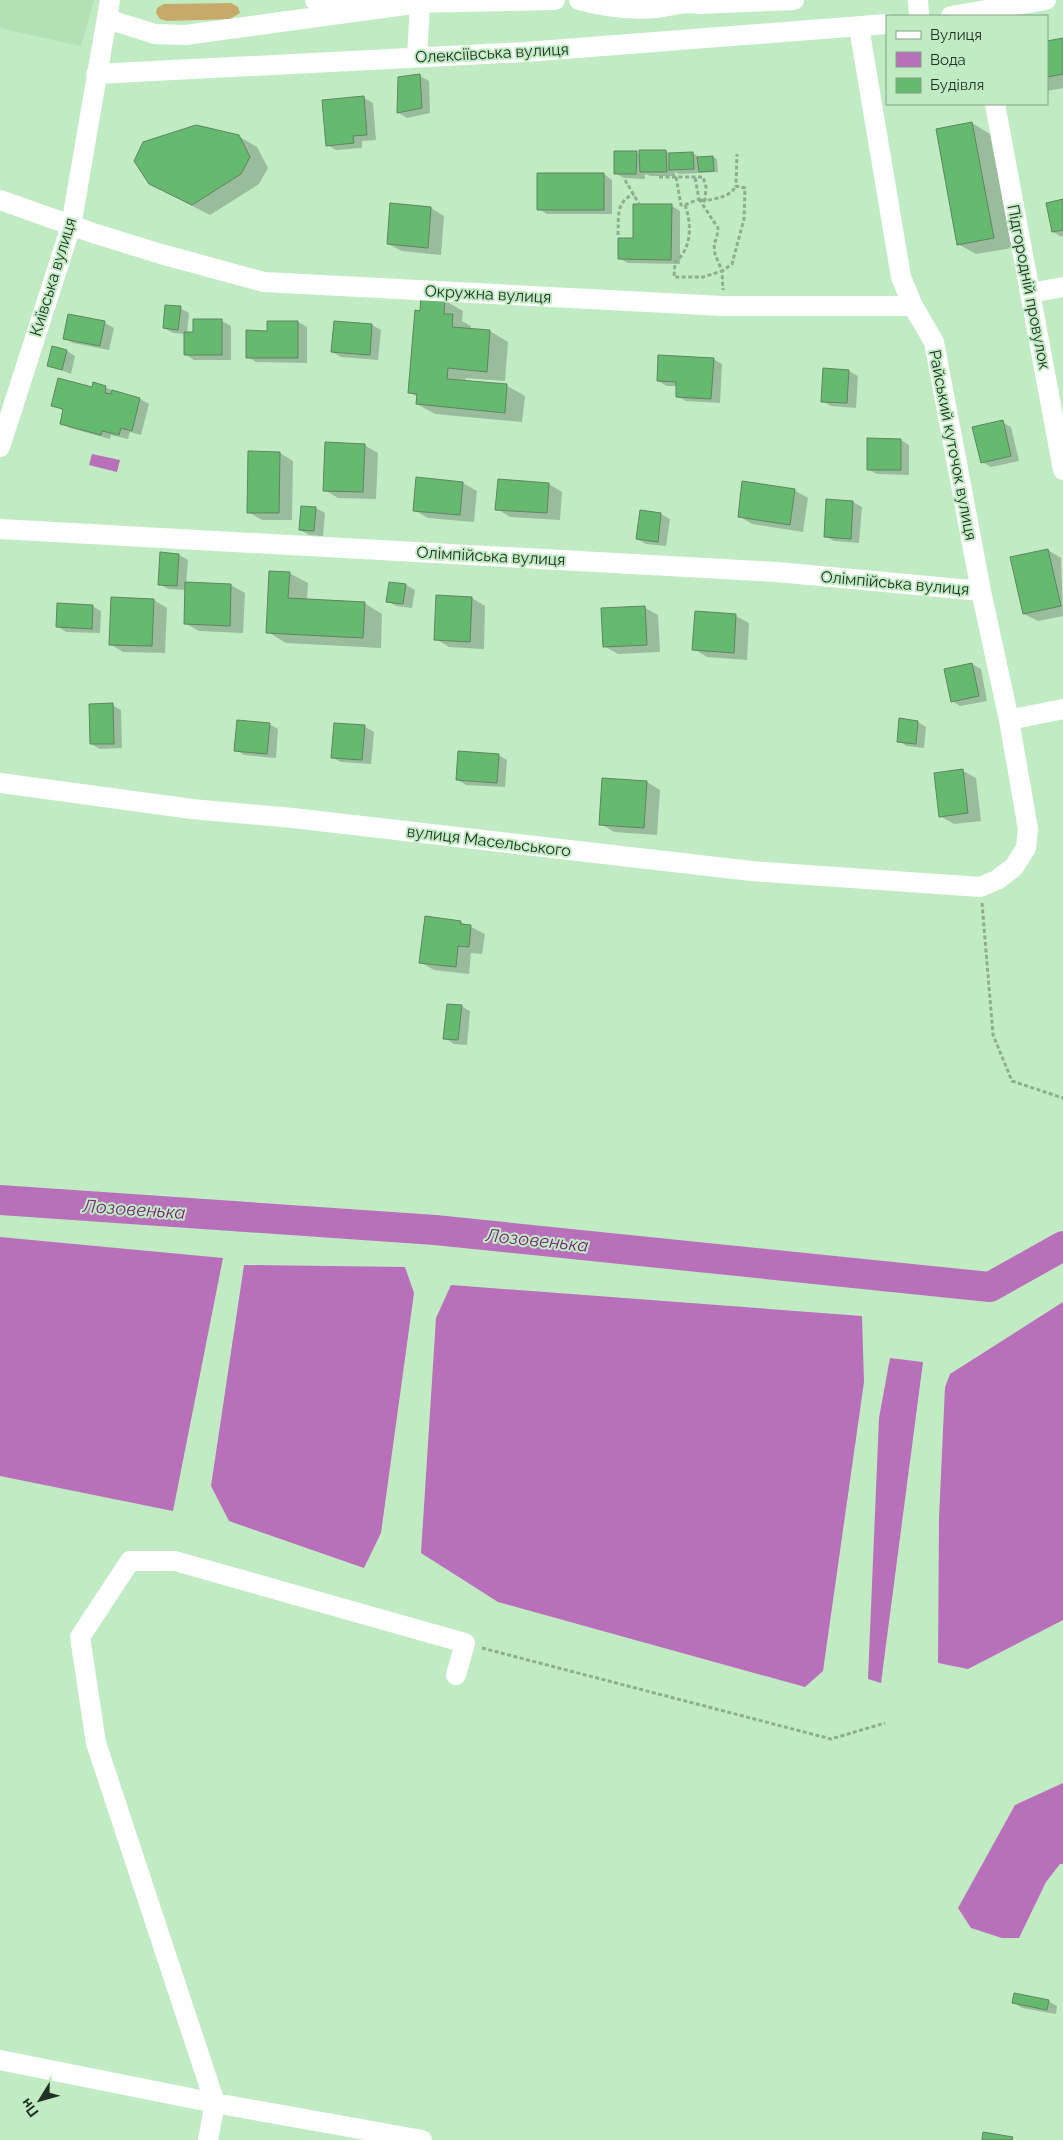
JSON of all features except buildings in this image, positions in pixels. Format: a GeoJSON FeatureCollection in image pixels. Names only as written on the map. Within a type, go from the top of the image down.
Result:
{"type":"FeatureCollection","features":[{"type":"Feature","properties":{"kind":"street"},"geometry":{"type":"LineString","coordinates":[[315,0],[420,3],[555,0]]}},
{"type":"Feature","properties":{"kind":"street"},"geometry":{"type":"LineString","coordinates":[[580,0],[598,6],[656,8],[687,2],[699,4],[794,0]]}},
{"type":"Feature","properties":{"kind":"street"},"geometry":{"type":"LineString","coordinates":[[918,0],[919,15]]}},
{"type":"Feature","properties":{"kind":"street"},"geometry":{"type":"LineString","coordinates":[[978,15],[1046,0]]}},
{"type":"Feature","properties":{"kind":"street"},"geometry":{"type":"LineString","coordinates":[[108,10],[155,34],[185,35],[420,3]]}},
{"type":"Feature","properties":{"kind":"street"},"geometry":{"type":"LineString","coordinates":[[417,57],[420,3]]}},
{"type":"Feature","properties":{"kind":"street","name":"Київська вулиця"},"geometry":{"type":"LineString","coordinates":[[0,447],[71,226],[108,10]]}},
{"type":"Feature","properties":{"kind":"street","name":"Олексіївська вулиця"},"geometry":{"type":"LineString","coordinates":[[96,74],[526,52],[859,28],[886,24]]}},
{"type":"Feature","properties":{"kind":"street","name":"Райський куточок вулиця"},"geometry":{"type":"LineString","coordinates":[[859,28],[901,277],[913,306],[934,342],[981,591],[1009,720],[1028,829],[1026,848],[1014,867],[997,880],[980,887]]}},
{"type":"Feature","properties":{"kind":"street","name":"Підгородній провулок"},"geometry":{"type":"LineString","coordinates":[[995,105],[1063,470]]}},
{"type":"Feature","properties":{"kind":"street","name":"Окружна вулиця"},"geometry":{"type":"LineString","coordinates":[[0,200],[71,226],[161,254],[264,282],[723,306],[913,306]]}},
{"type":"Feature","properties":{"kind":"street"},"geometry":{"type":"LineString","coordinates":[[1030,293],[1063,287]]}},
{"type":"Feature","properties":{"kind":"street","name":"Олімпійська вулиця"},"geometry":{"type":"LineString","coordinates":[[0,529],[777,572],[981,591]]}},
{"type":"Feature","properties":{"kind":"street"},"geometry":{"type":"LineString","coordinates":[[1009,720],[1063,709]]}},
{"type":"Feature","properties":{"kind":"street","name":"вулиця Масельського"},"geometry":{"type":"LineString","coordinates":[[0,783],[182,808],[293,818],[750,871],[980,887]]}},
{"type":"Feature","properties":{"kind":"street"},"geometry":{"type":"LineString","coordinates":[[208,2140],[214,2103],[96,1743],[80,1637],[130,1561],[175,1562],[465,1643],[456,1676]]}},
{"type":"Feature","properties":{"kind":"street"},"geometry":{"type":"LineString","coordinates":[[0,2060],[214,2103],[422,2140]]}},
{"type":"Feature","properties":{"kind":"path"},"geometry":{"type":"LineString","coordinates":[[676,177],[681,204],[686,205],[699,199],[705,201],[724,196],[733,192],[736,186],[737,154]]}},
{"type":"Feature","properties":{"kind":"path"},"geometry":{"type":"LineString","coordinates":[[659,177],[703,177],[706,187],[705,201]]}},
{"type":"Feature","properties":{"kind":"path"},"geometry":{"type":"LineString","coordinates":[[695,177],[699,199],[718,228],[714,244],[715,254],[722,271],[723,306]]}},
{"type":"Feature","properties":{"kind":"path"},"geometry":{"type":"LineString","coordinates":[[625,180],[639,204]]}},
{"type":"Feature","properties":{"kind":"path"},"geometry":{"type":"LineString","coordinates":[[686,205],[690,219],[690,232],[681,257],[675,262],[674,277],[703,277],[722,271],[732,264],[744,219],[745,188],[736,186]]}},
{"type":"Feature","properties":{"kind":"path"},"geometry":{"type":"LineString","coordinates":[[618,235],[620,206],[624,198],[634,194]]}},
{"type":"Feature","properties":{"kind":"path"},"geometry":{"type":"LineString","coordinates":[[980,887],[988,956],[993,1035],[1012,1081],[1063,1098]]}},
{"type":"Feature","properties":{"kind":"path"},"geometry":{"type":"LineString","coordinates":[[465,1643],[831,1739],[885,1723]]}},
{"type":"Feature","properties":{"kind":"shaded area"},"geometry":{"type":"Polygon","coordinates":[[[0,0],[94,0],[81,46],[0,28],[0,0]]]}},
{"type":"Feature","properties":{"kind":"shaded area"},"geometry":{"type":"Polygon","coordinates":[[[231,3],[238,7],[240,13],[230,19],[167,21],[160,19],[156,13],[157,8],[164,4],[231,3]]]}},
{"type":"Feature","properties":{"kind":"water"},"geometry":{"type":"Polygon","coordinates":[[[92,454],[120,460],[117,472],[89,465],[92,454]]]}},
{"type":"Feature","properties":{"kind":"water"},"geometry":{"type":"Polygon","coordinates":[[[0,1237],[223,1258],[173,1511],[0,1476],[0,1237]]]}},
{"type":"Feature","properties":{"kind":"water"},"geometry":{"type":"Polygon","coordinates":[[[244,1265],[405,1267],[414,1293],[381,1533],[364,1568],[229,1521],[211,1486],[244,1265]]]}},
{"type":"Feature","properties":{"kind":"water"},"geometry":{"type":"Polygon","coordinates":[[[451,1285],[862,1316],[864,1382],[823,1671],[805,1687],[498,1602],[421,1553],[436,1318],[451,1285]]]}},
{"type":"Feature","properties":{"kind":"water"},"geometry":{"type":"Polygon","coordinates":[[[1063,1302],[1063,1620],[968,1669],[938,1663],[939,1518],[945,1387],[950,1374],[1063,1302]]]}},
{"type":"Feature","properties":{"kind":"water"},"geometry":{"type":"Polygon","coordinates":[[[890,1358],[923,1362],[881,1683],[868,1679],[879,1418],[890,1358]]]}},
{"type":"Feature","properties":{"kind":"water"},"geometry":{"type":"Polygon","coordinates":[[[1063,1783],[1063,1864],[1060,1864],[1046,1882],[1019,1938],[1002,1938],[971,1928],[958,1908],[1015,1805],[1063,1783]]]}},
{"type":"Feature","properties":{"kind":"waterway","name":"Лозовенька"},"geometry":{"type":"LineString","coordinates":[[0,1200],[435,1230],[990,1287],[1063,1246]]}}]}
